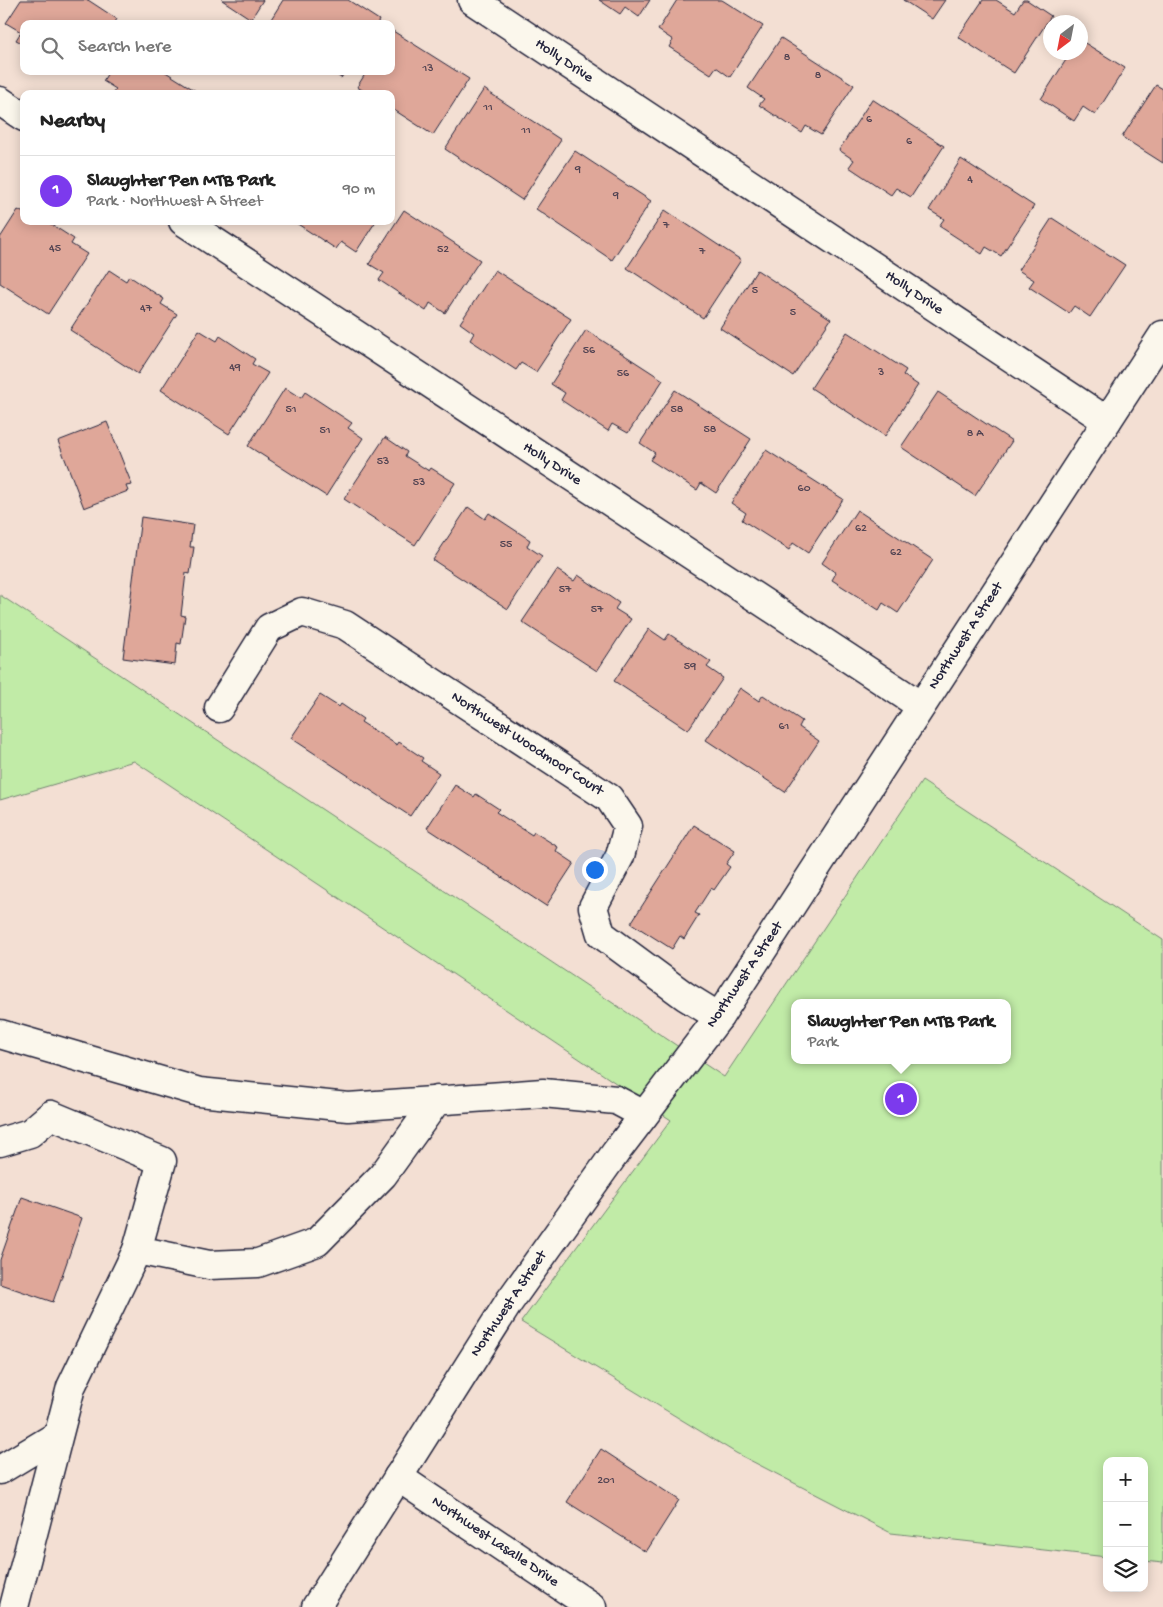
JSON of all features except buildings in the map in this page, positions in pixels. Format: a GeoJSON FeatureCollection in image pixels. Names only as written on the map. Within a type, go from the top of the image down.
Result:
{"type":"FeatureCollection","features":[{"type":"Feature","properties":{"kind":"street","name":"Holly Drive"},"geometry":{"type":"LineString","coordinates":[[472,0],[1107,421]]}},
{"type":"Feature","properties":{"kind":"street"},"geometry":{"type":"LineString","coordinates":[[0,101],[20,114]]}},
{"type":"Feature","properties":{"kind":"street","name":"Holly Drive"},"geometry":{"type":"LineString","coordinates":[[189,225],[921,706]]}},
{"type":"Feature","properties":{"kind":"street","name":"Northwest A Street"},"geometry":{"type":"LineString","coordinates":[[316,1607],[508,1302],[644,1115],[719,1017],[1163,335]]}},
{"type":"Feature","properties":{"kind":"street","name":"Northwest Woodmoor Court"},"geometry":{"type":"LineString","coordinates":[[219,708],[269,628],[302,612],[345,625],[609,798],[628,826],[620,856],[593,907],[601,934],[685,996],[719,1017]]}},
{"type":"Feature","properties":{"kind":"street"},"geometry":{"type":"LineString","coordinates":[[0,1034],[199,1092],[348,1107],[543,1093],[616,1100],[644,1115]]}},
{"type":"Feature","properties":{"kind":"street"},"geometry":{"type":"LineString","coordinates":[[137,1250],[209,1265],[258,1263],[317,1242],[383,1175],[437,1100]]}},
{"type":"Feature","properties":{"kind":"street"},"geometry":{"type":"LineString","coordinates":[[0,1142],[30,1133],[51,1115],[162,1161],[137,1250],[71,1386],[14,1607]]}},
{"type":"Feature","properties":{"kind":"street"},"geometry":{"type":"LineString","coordinates":[[0,1470],[58,1435]]}},
{"type":"Feature","properties":{"kind":"street","name":"Northwest Lasalle Drive"},"geometry":{"type":"LineString","coordinates":[[398,1477],[592,1607]]}},
{"type":"Feature","properties":{"kind":"green space"},"geometry":{"type":"Polygon","coordinates":[[[0,595],[724,1077],[922,781],[1163,940],[1163,1563],[1148,1561],[1148,1457],[1103,1457],[1103,1557],[891,1533],[736,1453],[521,1322],[671,1120],[134,761],[0,800],[0,595]]]}},
{"type":"Feature","properties":{"kind":"place","name":"Slaughter Pen MTB Park"},"geometry":{"type":"Point","coordinates":[901,1099]}}]}
